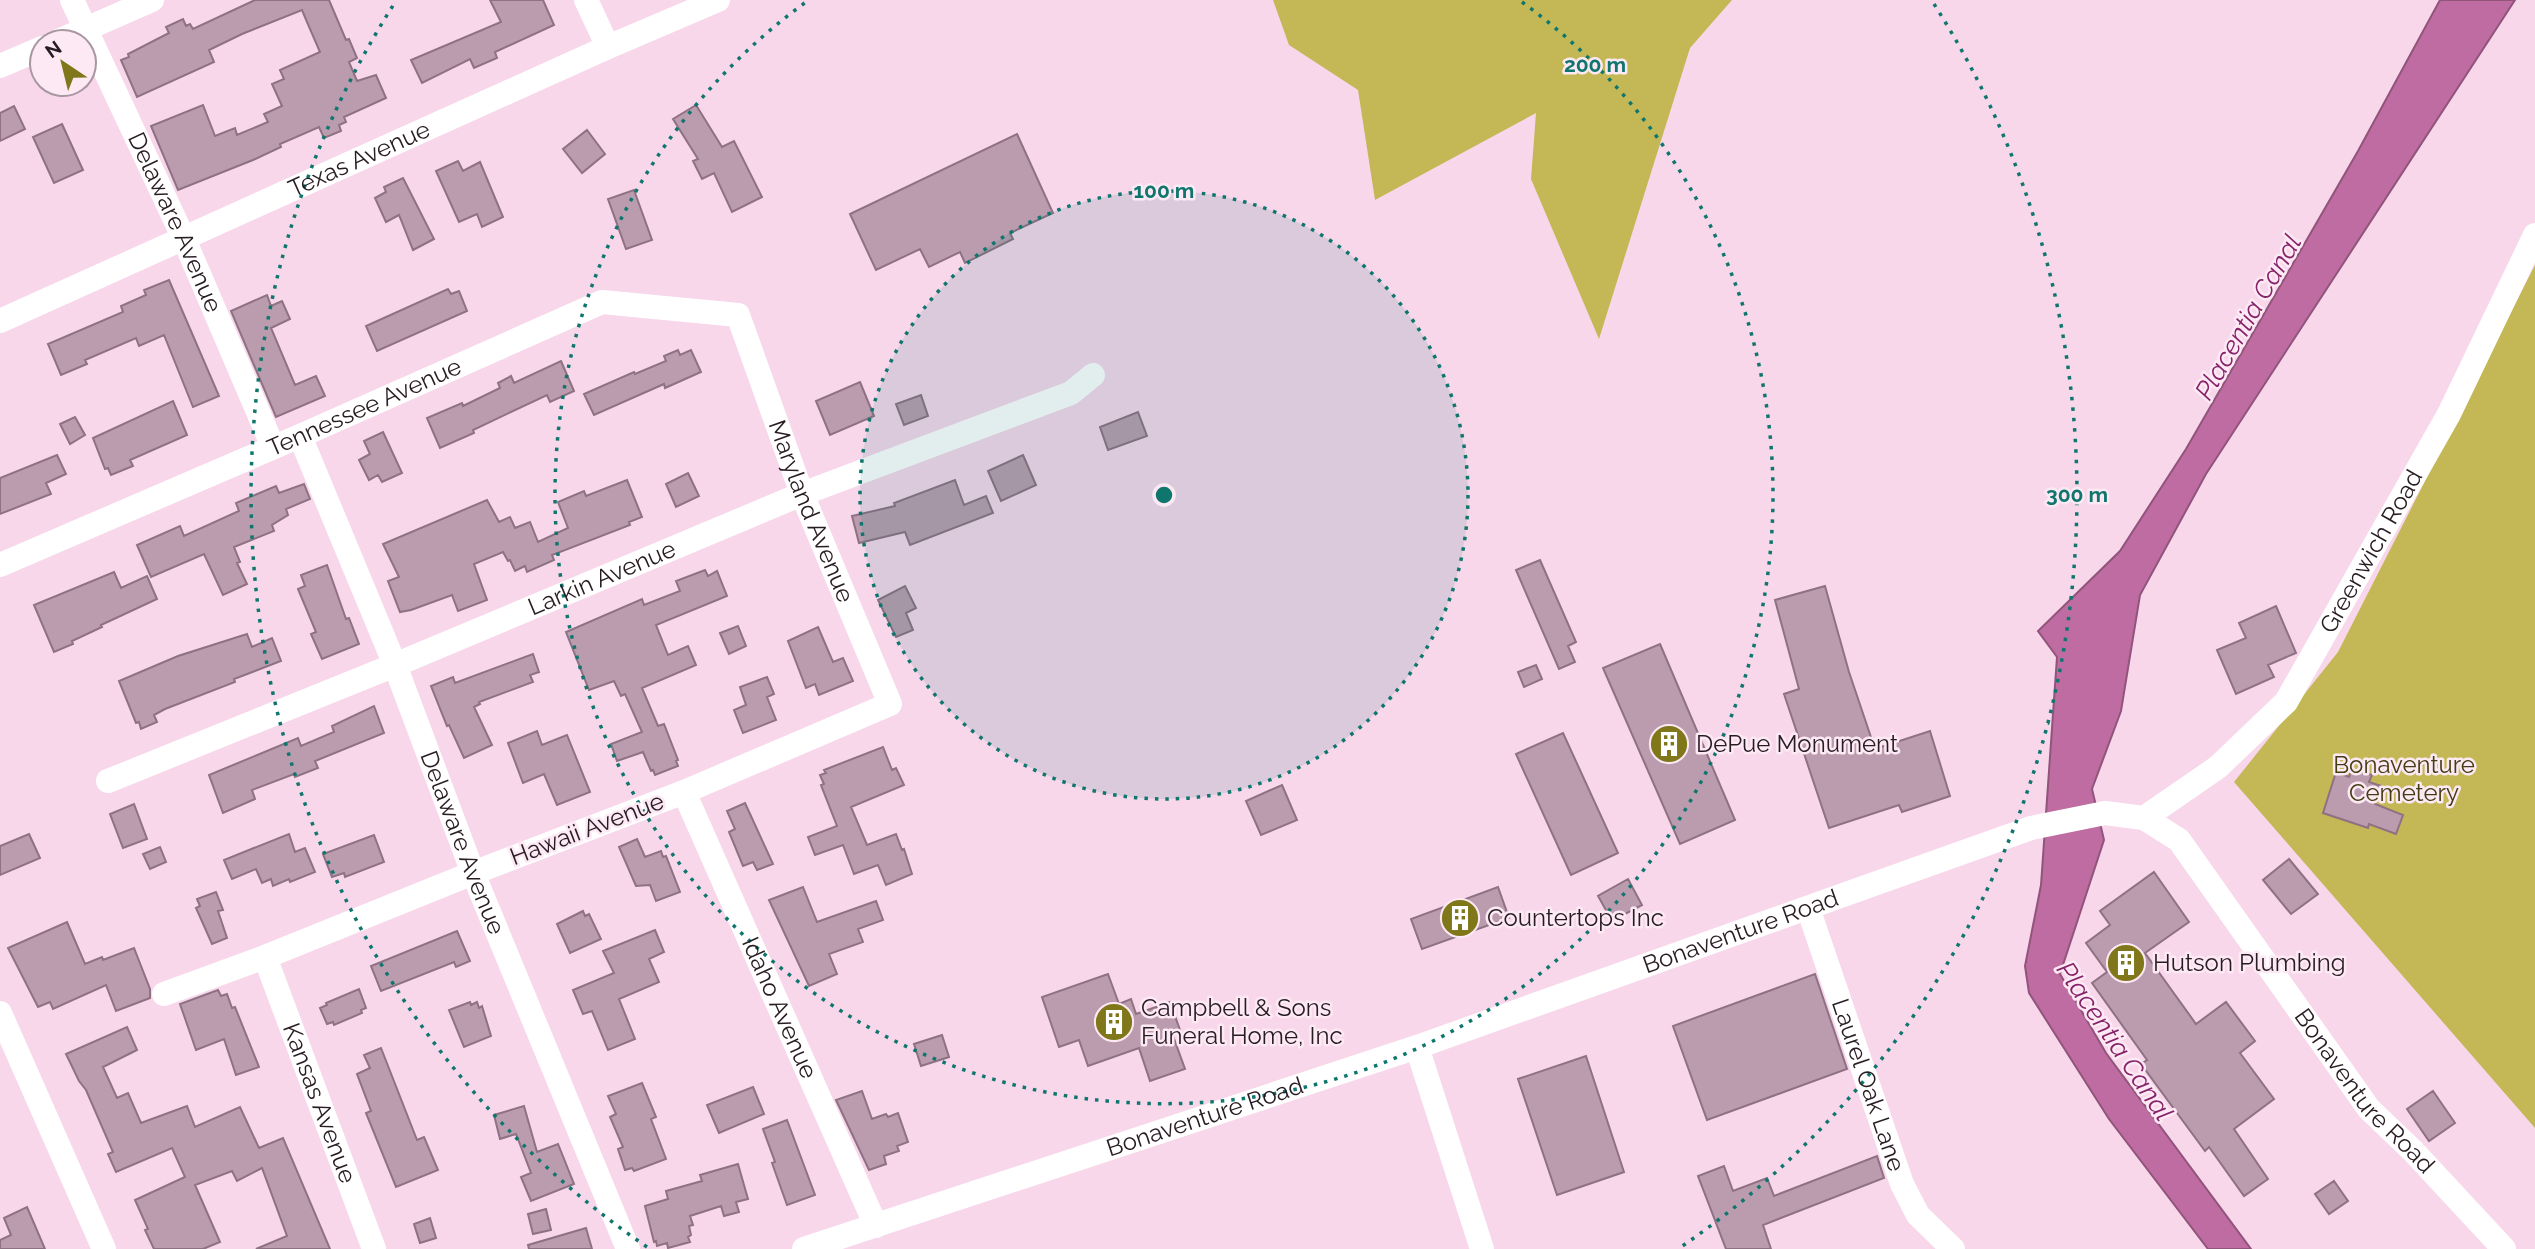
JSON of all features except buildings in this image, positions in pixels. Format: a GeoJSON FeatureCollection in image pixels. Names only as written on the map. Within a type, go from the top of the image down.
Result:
{"type":"FeatureCollection","features":[{"type":"Feature","properties":{"kind":"street","name":"Delaware Avenue"},"geometry":{"type":"LineString","coordinates":[[72,0],[85,28]]}},
{"type":"Feature","properties":{"kind":"street"},"geometry":{"type":"LineString","coordinates":[[87,28],[152,0]]}},
{"type":"Feature","properties":{"kind":"street"},"geometry":{"type":"LineString","coordinates":[[586,0],[608,47]]}},
{"type":"Feature","properties":{"kind":"street","name":"Texas Avenue"},"geometry":{"type":"LineString","coordinates":[[0,321],[718,0]]}},
{"type":"Feature","properties":{"kind":"street"},"geometry":{"type":"LineString","coordinates":[[0,66],[28,54]]}},
{"type":"Feature","properties":{"kind":"street","name":"Delaware Avenue"},"geometry":{"type":"LineString","coordinates":[[98,57],[184,239],[273,447]]}},
{"type":"Feature","properties":{"kind":"street","name":"Greenwich Road"},"geometry":{"type":"LineString","coordinates":[[2144,818],[2218,766],[2286,702],[2449,414],[2535,235]]}},
{"type":"Feature","properties":{"kind":"street","name":"Tennessee Avenue"},"geometry":{"type":"LineString","coordinates":[[0,565],[601,302],[738,315]]}},
{"type":"Feature","properties":{"kind":"street","name":"Maryland Avenue"},"geometry":{"type":"LineString","coordinates":[[738,315],[802,494],[890,704]]}},
{"type":"Feature","properties":{"kind":"street","name":"Larkin Avenue"},"geometry":{"type":"LineString","coordinates":[[108,781],[395,665],[802,494],[1071,393],[1093,375]]}},
{"type":"Feature","properties":{"kind":"street","name":"Delaware Avenue"},"geometry":{"type":"LineString","coordinates":[[300,436],[395,665],[473,873],[628,1249]]}},
{"type":"Feature","properties":{"kind":"street","name":"Hawaii Avenue"},"geometry":{"type":"LineString","coordinates":[[164,994],[684,792],[890,704]]}},
{"type":"Feature","properties":{"kind":"street","name":"Idaho Avenue"},"geometry":{"type":"LineString","coordinates":[[684,792],[876,1226]]}},
{"type":"Feature","properties":{"kind":"street","name":"Bonaventure Road"},"geometry":{"type":"LineString","coordinates":[[804,1249],[1417,1047],[2031,828],[2105,813],[2144,818],[2179,841],[2369,1109],[2413,1151],[2504,1249]]}},
{"type":"Feature","properties":{"kind":"street","name":"Laurel Oak Lane"},"geometry":{"type":"LineString","coordinates":[[1808,908],[1902,1184],[1918,1215],[1953,1249]]}},
{"type":"Feature","properties":{"kind":"street","name":"Kansas Avenue"},"geometry":{"type":"LineString","coordinates":[[265,957],[374,1249]]}},
{"type":"Feature","properties":{"kind":"street"},"geometry":{"type":"LineString","coordinates":[[0,1013],[104,1249]]}},
{"type":"Feature","properties":{"kind":"street"},"geometry":{"type":"LineString","coordinates":[[1417,1047],[1482,1249]]}},
{"type":"Feature","properties":{"kind":"green space"},"geometry":{"type":"Polygon","coordinates":[[[1273,0],[1732,0],[1690,48],[1599,339],[1531,179],[1536,113],[1375,200],[1358,90],[1289,45],[1273,0]]]}},
{"type":"Feature","properties":{"kind":"green space","name":"Bonaventure Cemetery"},"geometry":{"type":"Polygon","coordinates":[[[2535,265],[2535,1128],[2234,782],[2338,652],[2535,265]]]}},
{"type":"Feature","properties":{"kind":"shaded area"},"geometry":{"type":"Polygon","coordinates":[[[2440,0],[2515,0],[2206,474],[2140,595],[2121,711],[2092,789],[2104,840],[2060,974],[2106,1053],[2251,1249],[2208,1249],[2109,1119],[2029,993],[2025,966],[2041,885],[2057,657],[2038,631],[2120,551],[2186,449],[2358,151],[2440,0]]]}},
{"type":"Feature","properties":{"kind":"place","name":"DePue Monument"},"geometry":{"type":"Point","coordinates":[1669,744]}},
{"type":"Feature","properties":{"kind":"place","name":"Countertops Inc"},"geometry":{"type":"Point","coordinates":[1460,918]}},
{"type":"Feature","properties":{"kind":"place","name":"Hutson Plumbing"},"geometry":{"type":"Point","coordinates":[2126,963]}},
{"type":"Feature","properties":{"kind":"place","name":"Campbell & Sons Funeral Home, Inc"},"geometry":{"type":"Point","coordinates":[1114,1022]}},
{"type":"Feature","properties":{"kind":"water label","name":"Placentia Canal"},"geometry":{"type":"Point","coordinates":[2248,317]}},
{"type":"Feature","properties":{"kind":"water label","name":"Placentia Canal"},"geometry":{"type":"Point","coordinates":[2115,1041]}}]}
